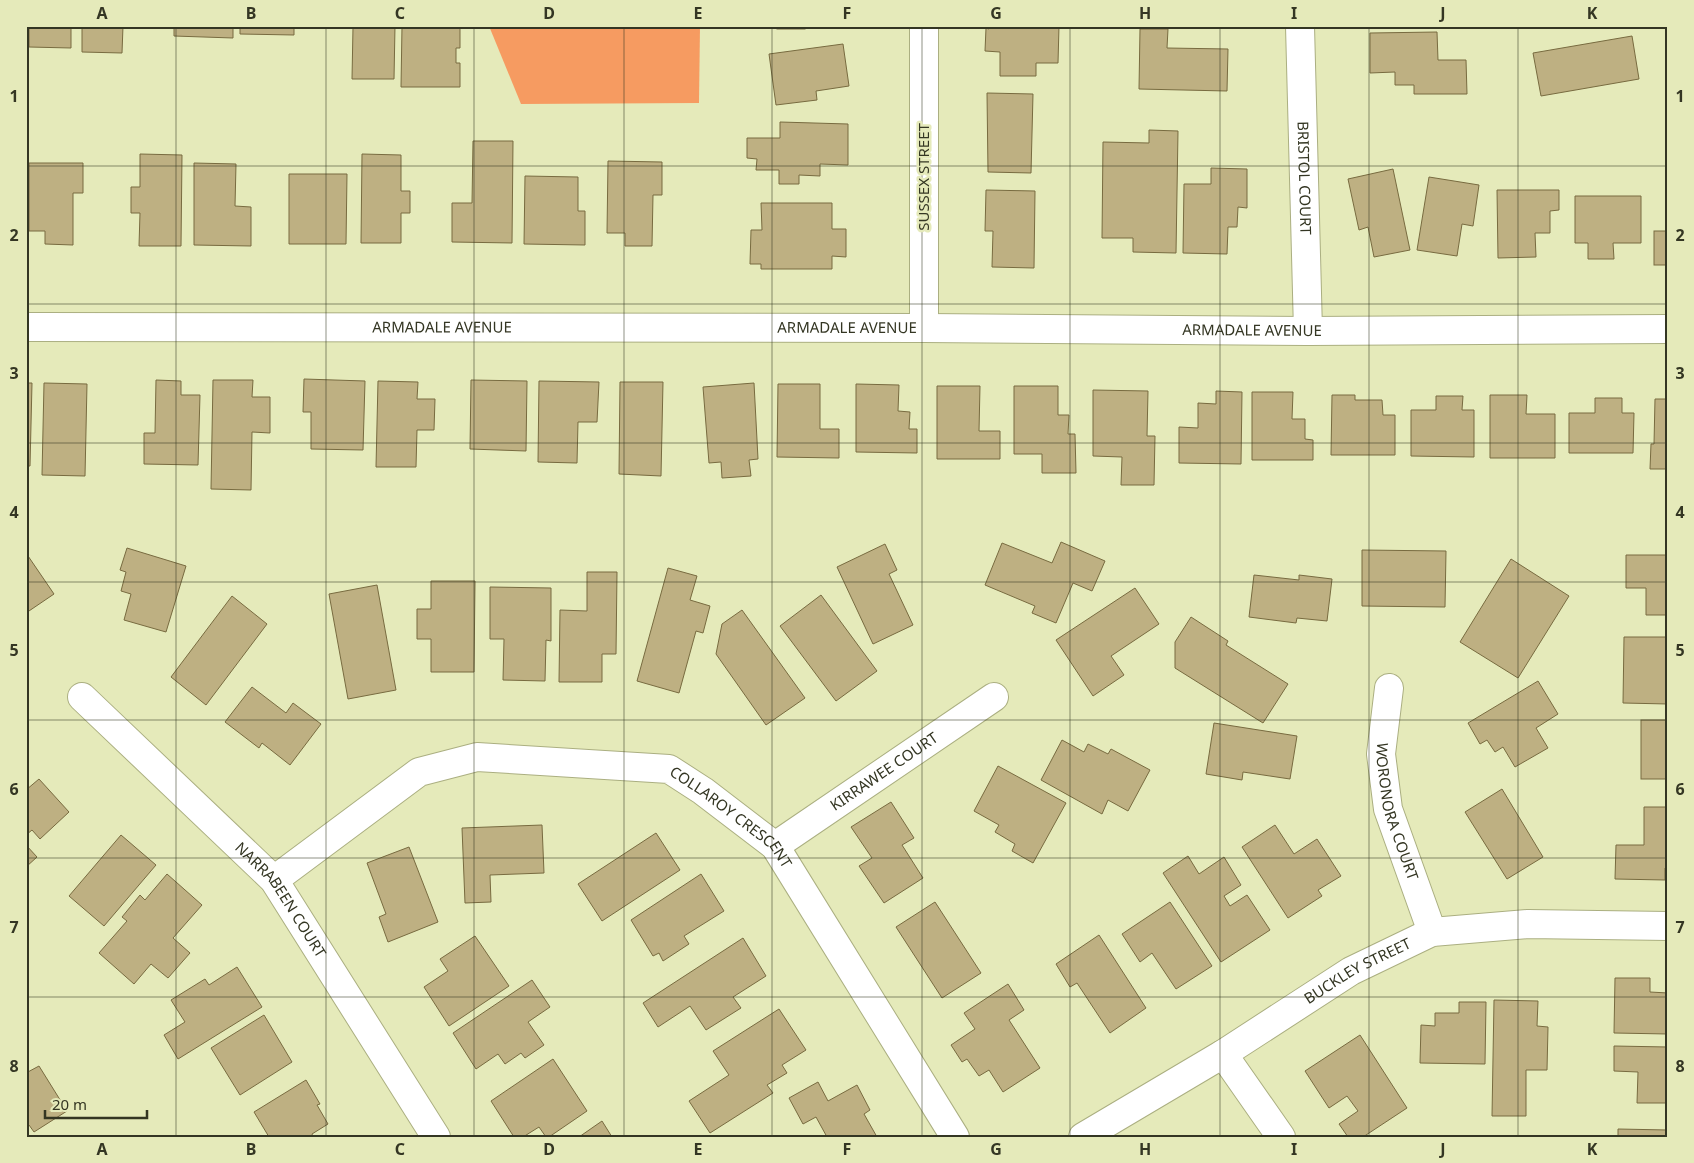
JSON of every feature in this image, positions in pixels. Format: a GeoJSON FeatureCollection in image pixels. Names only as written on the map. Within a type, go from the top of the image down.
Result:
{"type":"FeatureCollection","features":[{"type":"Feature","properties":{"kind":"street","name":"SUSSEX STREET"},"geometry":{"type":"LineString","coordinates":[[924,26],[924,328]]}},
{"type":"Feature","properties":{"kind":"street","name":"BRISTOL COURT"},"geometry":{"type":"LineString","coordinates":[[1300,26],[1308,331]]}},
{"type":"Feature","properties":{"kind":"street","name":"ARMADALE AVENUE"},"geometry":{"type":"LineString","coordinates":[[26,327],[924,328],[1308,331],[1668,329]]}},
{"type":"Feature","properties":{"kind":"street","name":"WORONORA COURT"},"geometry":{"type":"LineString","coordinates":[[1389,688],[1381,754],[1388,809],[1432,932]]}},
{"type":"Feature","properties":{"kind":"street","name":"NARRABEEN COURT"},"geometry":{"type":"LineString","coordinates":[[82,697],[274,880],[436,1137]]}},
{"type":"Feature","properties":{"kind":"street","name":"KIRRAWEE COURT"},"geometry":{"type":"LineString","coordinates":[[775,846],[994,697]]}},
{"type":"Feature","properties":{"kind":"street","name":"COLLAROY CRESCENT"},"geometry":{"type":"LineString","coordinates":[[274,880],[419,772],[477,757],[668,769],[703,792],[775,846],[955,1137]]}},
{"type":"Feature","properties":{"kind":"street","name":"BUCKLEY STREET"},"geometry":{"type":"LineString","coordinates":[[1083,1137],[1223,1054],[1351,971],[1432,932],[1528,924],[1668,926]]}},
{"type":"Feature","properties":{"kind":"street"},"geometry":{"type":"LineString","coordinates":[[1223,1054],[1281,1137]]}},
{"type":"Feature","properties":{"kind":"shaded area"},"geometry":{"type":"Polygon","coordinates":[[[489,26],[700,26],[699,103],[521,104],[489,26]]]}},
{"type":"Feature","properties":{"kind":"building"},"geometry":{"type":"Polygon","coordinates":[[[29,26],[71,26],[71,48],[29,47],[29,26]]]}},
{"type":"Feature","properties":{"kind":"building"},"geometry":{"type":"Polygon","coordinates":[[[82,26],[123,26],[122,53],[82,52],[82,26]]]}},
{"type":"Feature","properties":{"kind":"building"},"geometry":{"type":"Polygon","coordinates":[[[174,26],[233,26],[233,38],[174,36],[174,26]]]}},
{"type":"Feature","properties":{"kind":"building"},"geometry":{"type":"Polygon","coordinates":[[[240,26],[294,26],[294,35],[240,34],[240,26]]]}},
{"type":"Feature","properties":{"kind":"building"},"geometry":{"type":"Polygon","coordinates":[[[335,26],[395,26],[394,79],[352,79],[353,27],[335,26]]]}},
{"type":"Feature","properties":{"kind":"building"},"geometry":{"type":"Polygon","coordinates":[[[402,26],[460,26],[460,48],[456,48],[456,63],[460,63],[460,87],[401,87],[402,26]]]}},
{"type":"Feature","properties":{"kind":"building"},"geometry":{"type":"Polygon","coordinates":[[[777,26],[805,26],[805,29],[777,29],[777,26]]]}},
{"type":"Feature","properties":{"kind":"building"},"geometry":{"type":"Polygon","coordinates":[[[989,26],[1059,26],[1058,63],[1036,63],[1036,76],[1000,76],[1000,52],[985,51],[986,28],[989,29],[989,26]]]}},
{"type":"Feature","properties":{"kind":"building"},"geometry":{"type":"Polygon","coordinates":[[[1140,29],[1168,29],[1167,48],[1228,49],[1227,91],[1139,89],[1140,29]]]}},
{"type":"Feature","properties":{"kind":"building"},"geometry":{"type":"Polygon","coordinates":[[[1437,32],[1438,60],[1466,60],[1467,94],[1414,94],[1414,85],[1395,85],[1395,72],[1370,73],[1370,33],[1437,32]]]}},
{"type":"Feature","properties":{"kind":"building"},"geometry":{"type":"Polygon","coordinates":[[[1632,36],[1639,79],[1541,96],[1533,53],[1632,36]]]}},
{"type":"Feature","properties":{"kind":"building"},"geometry":{"type":"Polygon","coordinates":[[[843,44],[849,86],[816,91],[817,100],[776,105],[769,54],[843,44]]]}},
{"type":"Feature","properties":{"kind":"building"},"geometry":{"type":"Polygon","coordinates":[[[987,93],[1033,94],[1031,173],[988,172],[987,93]]]}},
{"type":"Feature","properties":{"kind":"building"},"geometry":{"type":"Polygon","coordinates":[[[780,122],[848,124],[848,165],[820,164],[820,176],[799,175],[799,184],[779,184],[779,170],[756,170],[757,159],[747,158],[747,138],[780,138],[780,122]]]}},
{"type":"Feature","properties":{"kind":"building"},"geometry":{"type":"Polygon","coordinates":[[[1149,130],[1178,131],[1176,253],[1133,252],[1133,238],[1102,238],[1103,142],[1149,143],[1149,130]]]}},
{"type":"Feature","properties":{"kind":"building"},"geometry":{"type":"Polygon","coordinates":[[[473,141],[513,141],[512,243],[452,242],[452,203],[472,203],[473,141]]]}},
{"type":"Feature","properties":{"kind":"building"},"geometry":{"type":"Polygon","coordinates":[[[140,154],[182,155],[181,246],[139,246],[140,213],[131,213],[131,187],[140,187],[140,154]]]}},
{"type":"Feature","properties":{"kind":"building"},"geometry":{"type":"Polygon","coordinates":[[[362,154],[401,155],[401,191],[410,191],[410,213],[401,213],[401,243],[361,243],[362,154]]]}},
{"type":"Feature","properties":{"kind":"building"},"geometry":{"type":"Polygon","coordinates":[[[608,161],[662,162],[662,195],[653,195],[652,246],[625,246],[625,233],[607,233],[608,161]]]}},
{"type":"Feature","properties":{"kind":"building"},"geometry":{"type":"Polygon","coordinates":[[[29,163],[83,163],[83,193],[73,193],[73,245],[45,244],[45,231],[29,231],[29,163]]]}},
{"type":"Feature","properties":{"kind":"building"},"geometry":{"type":"Polygon","coordinates":[[[194,163],[236,164],[235,206],[251,207],[251,246],[194,245],[194,163]]]}},
{"type":"Feature","properties":{"kind":"building"},"geometry":{"type":"Polygon","coordinates":[[[1211,168],[1247,169],[1247,208],[1238,207],[1237,227],[1228,227],[1227,254],[1183,253],[1184,184],[1211,184],[1211,168]]]}},
{"type":"Feature","properties":{"kind":"building"},"geometry":{"type":"Polygon","coordinates":[[[1393,169],[1410,250],[1374,257],[1368,227],[1359,230],[1348,179],[1393,169]]]}},
{"type":"Feature","properties":{"kind":"building"},"geometry":{"type":"Polygon","coordinates":[[[289,174],[347,174],[346,244],[289,244],[289,174]]]}},
{"type":"Feature","properties":{"kind":"building"},"geometry":{"type":"Polygon","coordinates":[[[525,176],[578,177],[578,211],[585,211],[585,245],[524,244],[525,176]]]}},
{"type":"Feature","properties":{"kind":"building"},"geometry":{"type":"Polygon","coordinates":[[[1429,177],[1479,185],[1473,226],[1462,224],[1457,256],[1417,250],[1429,177]]]}},
{"type":"Feature","properties":{"kind":"building"},"geometry":{"type":"Polygon","coordinates":[[[986,190],[1035,191],[1034,268],[992,267],[993,231],[985,231],[986,190]]]}},
{"type":"Feature","properties":{"kind":"building"},"geometry":{"type":"Polygon","coordinates":[[[1497,190],[1559,190],[1559,210],[1550,211],[1550,233],[1535,233],[1536,257],[1498,258],[1497,190]]]}},
{"type":"Feature","properties":{"kind":"building"},"geometry":{"type":"Polygon","coordinates":[[[1575,196],[1641,196],[1641,243],[1613,243],[1614,259],[1588,259],[1588,243],[1575,243],[1575,196]]]}},
{"type":"Feature","properties":{"kind":"building"},"geometry":{"type":"Polygon","coordinates":[[[761,203],[832,203],[832,229],[846,229],[846,257],[832,256],[832,269],[761,269],[761,264],[750,264],[751,230],[762,230],[761,203]]]}},
{"type":"Feature","properties":{"kind":"building"},"geometry":{"type":"Polygon","coordinates":[[[1654,231],[1668,231],[1668,265],[1654,265],[1654,231]]]}},
{"type":"Feature","properties":{"kind":"building"},"geometry":{"type":"Polygon","coordinates":[[[304,379],[365,381],[363,450],[311,449],[311,412],[303,412],[304,379]]]}},
{"type":"Feature","properties":{"kind":"building"},"geometry":{"type":"Polygon","coordinates":[[[156,380],[181,381],[181,395],[200,395],[198,465],[144,464],[144,433],[155,433],[156,380]]]}},
{"type":"Feature","properties":{"kind":"building"},"geometry":{"type":"Polygon","coordinates":[[[213,380],[253,380],[252,397],[270,397],[270,433],[252,432],[251,490],[211,489],[213,380]]]}},
{"type":"Feature","properties":{"kind":"building"},"geometry":{"type":"Polygon","coordinates":[[[471,380],[527,381],[526,451],[470,449],[471,380]]]}},
{"type":"Feature","properties":{"kind":"building"},"geometry":{"type":"Polygon","coordinates":[[[378,381],[418,382],[417,399],[435,399],[434,430],[417,430],[416,467],[376,467],[378,381]]]}},
{"type":"Feature","properties":{"kind":"building"},"geometry":{"type":"Polygon","coordinates":[[[539,381],[599,382],[597,422],[578,422],[577,463],[538,462],[539,381]]]}},
{"type":"Feature","properties":{"kind":"building"},"geometry":{"type":"Polygon","coordinates":[[[620,382],[663,382],[661,476],[619,474],[620,382]]]}},
{"type":"Feature","properties":{"kind":"building"},"geometry":{"type":"Polygon","coordinates":[[[26,383],[32,383],[30,466],[26,466],[26,383]]]}},
{"type":"Feature","properties":{"kind":"building"},"geometry":{"type":"Polygon","coordinates":[[[44,383],[87,384],[85,476],[42,475],[44,383]]]}},
{"type":"Feature","properties":{"kind":"building"},"geometry":{"type":"Polygon","coordinates":[[[754,383],[758,459],[749,460],[751,476],[722,478],[721,462],[709,463],[703,387],[754,383]]]}},
{"type":"Feature","properties":{"kind":"building"},"geometry":{"type":"Polygon","coordinates":[[[778,384],[820,384],[820,429],[839,429],[839,458],[777,457],[778,384]]]}},
{"type":"Feature","properties":{"kind":"building"},"geometry":{"type":"Polygon","coordinates":[[[856,384],[899,385],[898,411],[910,412],[909,429],[917,429],[917,453],[856,452],[856,384]]]}},
{"type":"Feature","properties":{"kind":"building"},"geometry":{"type":"Polygon","coordinates":[[[937,386],[980,386],[979,431],[1000,431],[1000,459],[937,459],[937,386]]]}},
{"type":"Feature","properties":{"kind":"building"},"geometry":{"type":"Polygon","coordinates":[[[1014,386],[1058,386],[1058,415],[1069,415],[1068,434],[1075,434],[1076,473],[1042,473],[1042,454],[1014,454],[1014,386]]]}},
{"type":"Feature","properties":{"kind":"building"},"geometry":{"type":"Polygon","coordinates":[[[1093,390],[1148,391],[1147,436],[1155,436],[1154,485],[1121,485],[1122,457],[1093,456],[1093,390]]]}},
{"type":"Feature","properties":{"kind":"building"},"geometry":{"type":"Polygon","coordinates":[[[1216,391],[1242,392],[1241,464],[1179,463],[1179,427],[1198,428],[1198,403],[1216,404],[1216,391]]]}},
{"type":"Feature","properties":{"kind":"building"},"geometry":{"type":"Polygon","coordinates":[[[1252,392],[1293,392],[1292,419],[1305,419],[1305,439],[1313,440],[1313,460],[1252,460],[1252,392]]]}},
{"type":"Feature","properties":{"kind":"building"},"geometry":{"type":"Polygon","coordinates":[[[1332,395],[1355,395],[1355,400],[1382,400],[1383,415],[1395,415],[1395,455],[1331,455],[1332,395]]]}},
{"type":"Feature","properties":{"kind":"building"},"geometry":{"type":"Polygon","coordinates":[[[1490,395],[1527,395],[1526,414],[1555,414],[1555,458],[1490,458],[1490,395]]]}},
{"type":"Feature","properties":{"kind":"building"},"geometry":{"type":"Polygon","coordinates":[[[1436,396],[1463,396],[1462,410],[1474,410],[1474,457],[1411,456],[1411,410],[1436,410],[1436,396]]]}},
{"type":"Feature","properties":{"kind":"building"},"geometry":{"type":"Polygon","coordinates":[[[1595,398],[1622,398],[1622,413],[1634,413],[1633,453],[1569,453],[1569,413],[1595,413],[1595,398]]]}},
{"type":"Feature","properties":{"kind":"building"},"geometry":{"type":"Polygon","coordinates":[[[1655,399],[1668,399],[1668,469],[1650,469],[1651,444],[1654,444],[1655,399]]]}},
{"type":"Feature","properties":{"kind":"building"},"geometry":{"type":"Polygon","coordinates":[[[1061,542],[1105,561],[1092,591],[1073,583],[1056,623],[1032,613],[1035,606],[985,585],[1002,543],[1052,563],[1061,542]]]}},
{"type":"Feature","properties":{"kind":"building"},"geometry":{"type":"Polygon","coordinates":[[[885,544],[897,570],[889,574],[913,625],[873,644],[837,567],[885,544]]]}},
{"type":"Feature","properties":{"kind":"building"},"geometry":{"type":"Polygon","coordinates":[[[127,548],[186,566],[166,632],[124,620],[131,594],[121,591],[126,572],[120,570],[127,548]]]}},
{"type":"Feature","properties":{"kind":"building"},"geometry":{"type":"Polygon","coordinates":[[[1362,550],[1446,551],[1445,607],[1362,606],[1362,550]]]}},
{"type":"Feature","properties":{"kind":"building"},"geometry":{"type":"Polygon","coordinates":[[[26,553],[54,594],[26,613],[26,553]]]}},
{"type":"Feature","properties":{"kind":"building"},"geometry":{"type":"Polygon","coordinates":[[[1626,555],[1668,555],[1668,615],[1646,615],[1646,588],[1626,588],[1626,555]]]}},
{"type":"Feature","properties":{"kind":"building"},"geometry":{"type":"Polygon","coordinates":[[[1511,559],[1569,596],[1518,678],[1460,642],[1511,559]]]}},
{"type":"Feature","properties":{"kind":"building"},"geometry":{"type":"Polygon","coordinates":[[[668,568],[697,576],[690,600],[710,606],[703,633],[696,631],[679,693],[637,681],[668,568]]]}},
{"type":"Feature","properties":{"kind":"building"},"geometry":{"type":"Polygon","coordinates":[[[587,572],[617,572],[616,654],[602,654],[602,682],[559,682],[560,610],[587,611],[587,572]]]}},
{"type":"Feature","properties":{"kind":"building"},"geometry":{"type":"Polygon","coordinates":[[[1254,575],[1299,580],[1299,575],[1332,579],[1327,621],[1297,618],[1296,623],[1249,617],[1254,575]]]}},
{"type":"Feature","properties":{"kind":"building"},"geometry":{"type":"Polygon","coordinates":[[[431,581],[475,581],[474,672],[431,672],[431,639],[417,639],[417,609],[431,609],[431,581]]]}},
{"type":"Feature","properties":{"kind":"building"},"geometry":{"type":"Polygon","coordinates":[[[377,585],[396,690],[348,699],[329,594],[377,585]]]}},
{"type":"Feature","properties":{"kind":"building"},"geometry":{"type":"Polygon","coordinates":[[[490,587],[551,588],[551,641],[546,640],[545,681],[503,680],[504,639],[490,639],[490,587]]]}},
{"type":"Feature","properties":{"kind":"building"},"geometry":{"type":"Polygon","coordinates":[[[1135,588],[1159,624],[1111,656],[1124,675],[1093,696],[1056,640],[1135,588]]]}},
{"type":"Feature","properties":{"kind":"building"},"geometry":{"type":"Polygon","coordinates":[[[821,595],[877,671],[836,701],[780,626],[821,595]]]}},
{"type":"Feature","properties":{"kind":"building"},"geometry":{"type":"Polygon","coordinates":[[[232,596],[267,624],[206,705],[171,677],[232,596]]]}},
{"type":"Feature","properties":{"kind":"building"},"geometry":{"type":"Polygon","coordinates":[[[742,610],[805,698],[766,725],[716,654],[722,624],[742,610]]]}},
{"type":"Feature","properties":{"kind":"building"},"geometry":{"type":"Polygon","coordinates":[[[1191,617],[1228,641],[1226,645],[1288,684],[1263,723],[1175,668],[1175,642],[1191,617]]]}},
{"type":"Feature","properties":{"kind":"building"},"geometry":{"type":"Polygon","coordinates":[[[1624,637],[1668,637],[1668,704],[1623,703],[1624,637]]]}},
{"type":"Feature","properties":{"kind":"building"},"geometry":{"type":"Polygon","coordinates":[[[1538,681],[1558,714],[1536,728],[1548,748],[1515,767],[1503,747],[1495,752],[1487,740],[1480,744],[1468,723],[1538,681]]]}},
{"type":"Feature","properties":{"kind":"building"},"geometry":{"type":"Polygon","coordinates":[[[252,687],[286,713],[293,703],[321,724],[290,765],[262,743],[259,748],[225,722],[252,687]]]}},
{"type":"Feature","properties":{"kind":"building"},"geometry":{"type":"Polygon","coordinates":[[[1641,720],[1668,720],[1668,779],[1641,779],[1641,720]]]}},
{"type":"Feature","properties":{"kind":"building"},"geometry":{"type":"Polygon","coordinates":[[[1214,723],[1297,736],[1290,779],[1243,772],[1242,780],[1206,774],[1214,723]]]}},
{"type":"Feature","properties":{"kind":"building"},"geometry":{"type":"Polygon","coordinates":[[[1062,740],[1084,752],[1088,744],[1108,754],[1111,749],[1150,770],[1128,811],[1108,800],[1102,814],[1041,780],[1062,740]]]}},
{"type":"Feature","properties":{"kind":"building"},"geometry":{"type":"Polygon","coordinates":[[[998,766],[1066,803],[1033,863],[1012,851],[1015,844],[995,832],[999,825],[974,811],[998,766]]]}},
{"type":"Feature","properties":{"kind":"building"},"geometry":{"type":"Polygon","coordinates":[[[39,779],[69,812],[40,839],[32,830],[26,835],[26,790],[39,779]]]}},
{"type":"Feature","properties":{"kind":"building"},"geometry":{"type":"Polygon","coordinates":[[[1502,789],[1543,857],[1507,879],[1465,812],[1502,789]]]}},
{"type":"Feature","properties":{"kind":"building"},"geometry":{"type":"Polygon","coordinates":[[[891,802],[914,838],[902,845],[923,878],[884,903],[859,866],[872,858],[851,827],[891,802]]]}},
{"type":"Feature","properties":{"kind":"building"},"geometry":{"type":"Polygon","coordinates":[[[1644,807],[1668,807],[1668,868],[1665,868],[1665,880],[1615,879],[1616,845],[1644,845],[1644,807]]]}},
{"type":"Feature","properties":{"kind":"building"},"geometry":{"type":"Polygon","coordinates":[[[542,825],[544,873],[490,875],[491,902],[465,903],[462,828],[542,825]]]}},
{"type":"Feature","properties":{"kind":"building"},"geometry":{"type":"Polygon","coordinates":[[[1275,825],[1294,854],[1317,839],[1341,876],[1318,890],[1322,896],[1288,918],[1242,847],[1275,825]]]}},
{"type":"Feature","properties":{"kind":"building"},"geometry":{"type":"Polygon","coordinates":[[[656,833],[680,870],[602,921],[578,884],[656,833]]]}},
{"type":"Feature","properties":{"kind":"building"},"geometry":{"type":"Polygon","coordinates":[[[121,835],[156,865],[104,926],[69,896],[121,835]]]}},
{"type":"Feature","properties":{"kind":"building"},"geometry":{"type":"Polygon","coordinates":[[[26,845],[37,857],[26,867],[26,845]]]}},
{"type":"Feature","properties":{"kind":"building"},"geometry":{"type":"Polygon","coordinates":[[[409,847],[438,922],[388,942],[379,917],[386,914],[367,863],[409,847]]]}},
{"type":"Feature","properties":{"kind":"building"},"geometry":{"type":"Polygon","coordinates":[[[1188,856],[1199,874],[1224,857],[1241,885],[1224,896],[1230,906],[1247,895],[1270,930],[1221,962],[1163,873],[1188,856]]]}},
{"type":"Feature","properties":{"kind":"building"},"geometry":{"type":"Polygon","coordinates":[[[167,874],[202,905],[173,938],[190,953],[168,978],[151,964],[134,984],[99,953],[127,921],[122,917],[140,895],[145,900],[167,874]]]}},
{"type":"Feature","properties":{"kind":"building"},"geometry":{"type":"Polygon","coordinates":[[[701,874],[724,911],[684,936],[689,944],[663,961],[659,953],[653,956],[631,920],[701,874]]]}},
{"type":"Feature","properties":{"kind":"building"},"geometry":{"type":"Polygon","coordinates":[[[935,902],[981,973],[942,998],[896,927],[935,902]]]}},
{"type":"Feature","properties":{"kind":"building"},"geometry":{"type":"Polygon","coordinates":[[[1170,902],[1212,966],[1176,989],[1152,953],[1140,962],[1122,934],[1170,902]]]}},
{"type":"Feature","properties":{"kind":"building"},"geometry":{"type":"Polygon","coordinates":[[[1099,935],[1146,1008],[1110,1033],[1077,983],[1070,987],[1056,964],[1099,935]]]}},
{"type":"Feature","properties":{"kind":"building"},"geometry":{"type":"Polygon","coordinates":[[[475,936],[509,986],[449,1026],[424,987],[448,971],[440,959],[475,936]]]}},
{"type":"Feature","properties":{"kind":"building"},"geometry":{"type":"Polygon","coordinates":[[[743,938],[766,976],[733,997],[741,1008],[706,1030],[690,1006],[658,1027],[643,1003],[743,938]]]}},
{"type":"Feature","properties":{"kind":"building"},"geometry":{"type":"Polygon","coordinates":[[[237,967],[262,1007],[178,1059],[164,1035],[185,1022],[171,1000],[205,979],[209,985],[237,967]]]}},
{"type":"Feature","properties":{"kind":"building"},"geometry":{"type":"Polygon","coordinates":[[[1615,978],[1650,978],[1650,992],[1668,993],[1668,1034],[1614,1033],[1615,978]]]}},
{"type":"Feature","properties":{"kind":"building"},"geometry":{"type":"Polygon","coordinates":[[[532,980],[550,1007],[528,1022],[544,1045],[525,1058],[521,1053],[505,1064],[498,1054],[476,1069],[453,1033],[532,980]]]}},
{"type":"Feature","properties":{"kind":"building"},"geometry":{"type":"Polygon","coordinates":[[[1008,984],[1024,1010],[1009,1020],[1040,1068],[1003,1092],[989,1070],[979,1076],[967,1059],[962,1062],[951,1045],[975,1029],[964,1013],[1008,984]]]}},
{"type":"Feature","properties":{"kind":"building"},"geometry":{"type":"Polygon","coordinates":[[[1494,1000],[1538,1001],[1537,1026],[1548,1027],[1547,1070],[1526,1070],[1526,1116],[1492,1116],[1494,1000]]]}},
{"type":"Feature","properties":{"kind":"building"},"geometry":{"type":"Polygon","coordinates":[[[1459,1002],[1486,1002],[1485,1064],[1420,1063],[1421,1025],[1435,1026],[1435,1013],[1459,1013],[1459,1002]]]}},
{"type":"Feature","properties":{"kind":"building"},"geometry":{"type":"Polygon","coordinates":[[[779,1009],[806,1050],[782,1065],[787,1073],[767,1085],[773,1093],[710,1133],[689,1101],[729,1075],[713,1051],[779,1009]]]}},
{"type":"Feature","properties":{"kind":"building"},"geometry":{"type":"Polygon","coordinates":[[[264,1015],[292,1062],[240,1095],[211,1048],[264,1015]]]}},
{"type":"Feature","properties":{"kind":"building"},"geometry":{"type":"Polygon","coordinates":[[[1360,1035],[1407,1108],[1363,1137],[1348,1137],[1339,1124],[1358,1111],[1347,1096],[1329,1108],[1305,1071],[1360,1035]]]}},
{"type":"Feature","properties":{"kind":"building"},"geometry":{"type":"Polygon","coordinates":[[[1614,1046],[1668,1047],[1668,1103],[1637,1103],[1638,1072],[1614,1071],[1614,1046]]]}},
{"type":"Feature","properties":{"kind":"building"},"geometry":{"type":"Polygon","coordinates":[[[553,1059],[587,1111],[549,1137],[546,1137],[539,1127],[523,1137],[514,1137],[491,1101],[553,1059]]]}},
{"type":"Feature","properties":{"kind":"building"},"geometry":{"type":"Polygon","coordinates":[[[39,1066],[67,1111],[34,1132],[29,1125],[26,1126],[26,1073],[39,1066]]]}},
{"type":"Feature","properties":{"kind":"building"},"geometry":{"type":"Polygon","coordinates":[[[306,1080],[320,1104],[317,1105],[328,1124],[312,1134],[313,1137],[269,1137],[254,1112],[306,1080]]]}},
{"type":"Feature","properties":{"kind":"building"},"geometry":{"type":"Polygon","coordinates":[[[818,1082],[828,1101],[857,1085],[870,1110],[864,1114],[877,1137],[827,1137],[816,1117],[803,1124],[789,1098],[818,1082]]]}},
{"type":"Feature","properties":{"kind":"building"},"geometry":{"type":"Polygon","coordinates":[[[602,1121],[612,1137],[579,1137],[602,1121]]]}},
{"type":"Feature","properties":{"kind":"building"},"geometry":{"type":"Polygon","coordinates":[[[1618,1129],[1668,1130],[1668,1137],[1618,1137],[1618,1129]]]}}]}
